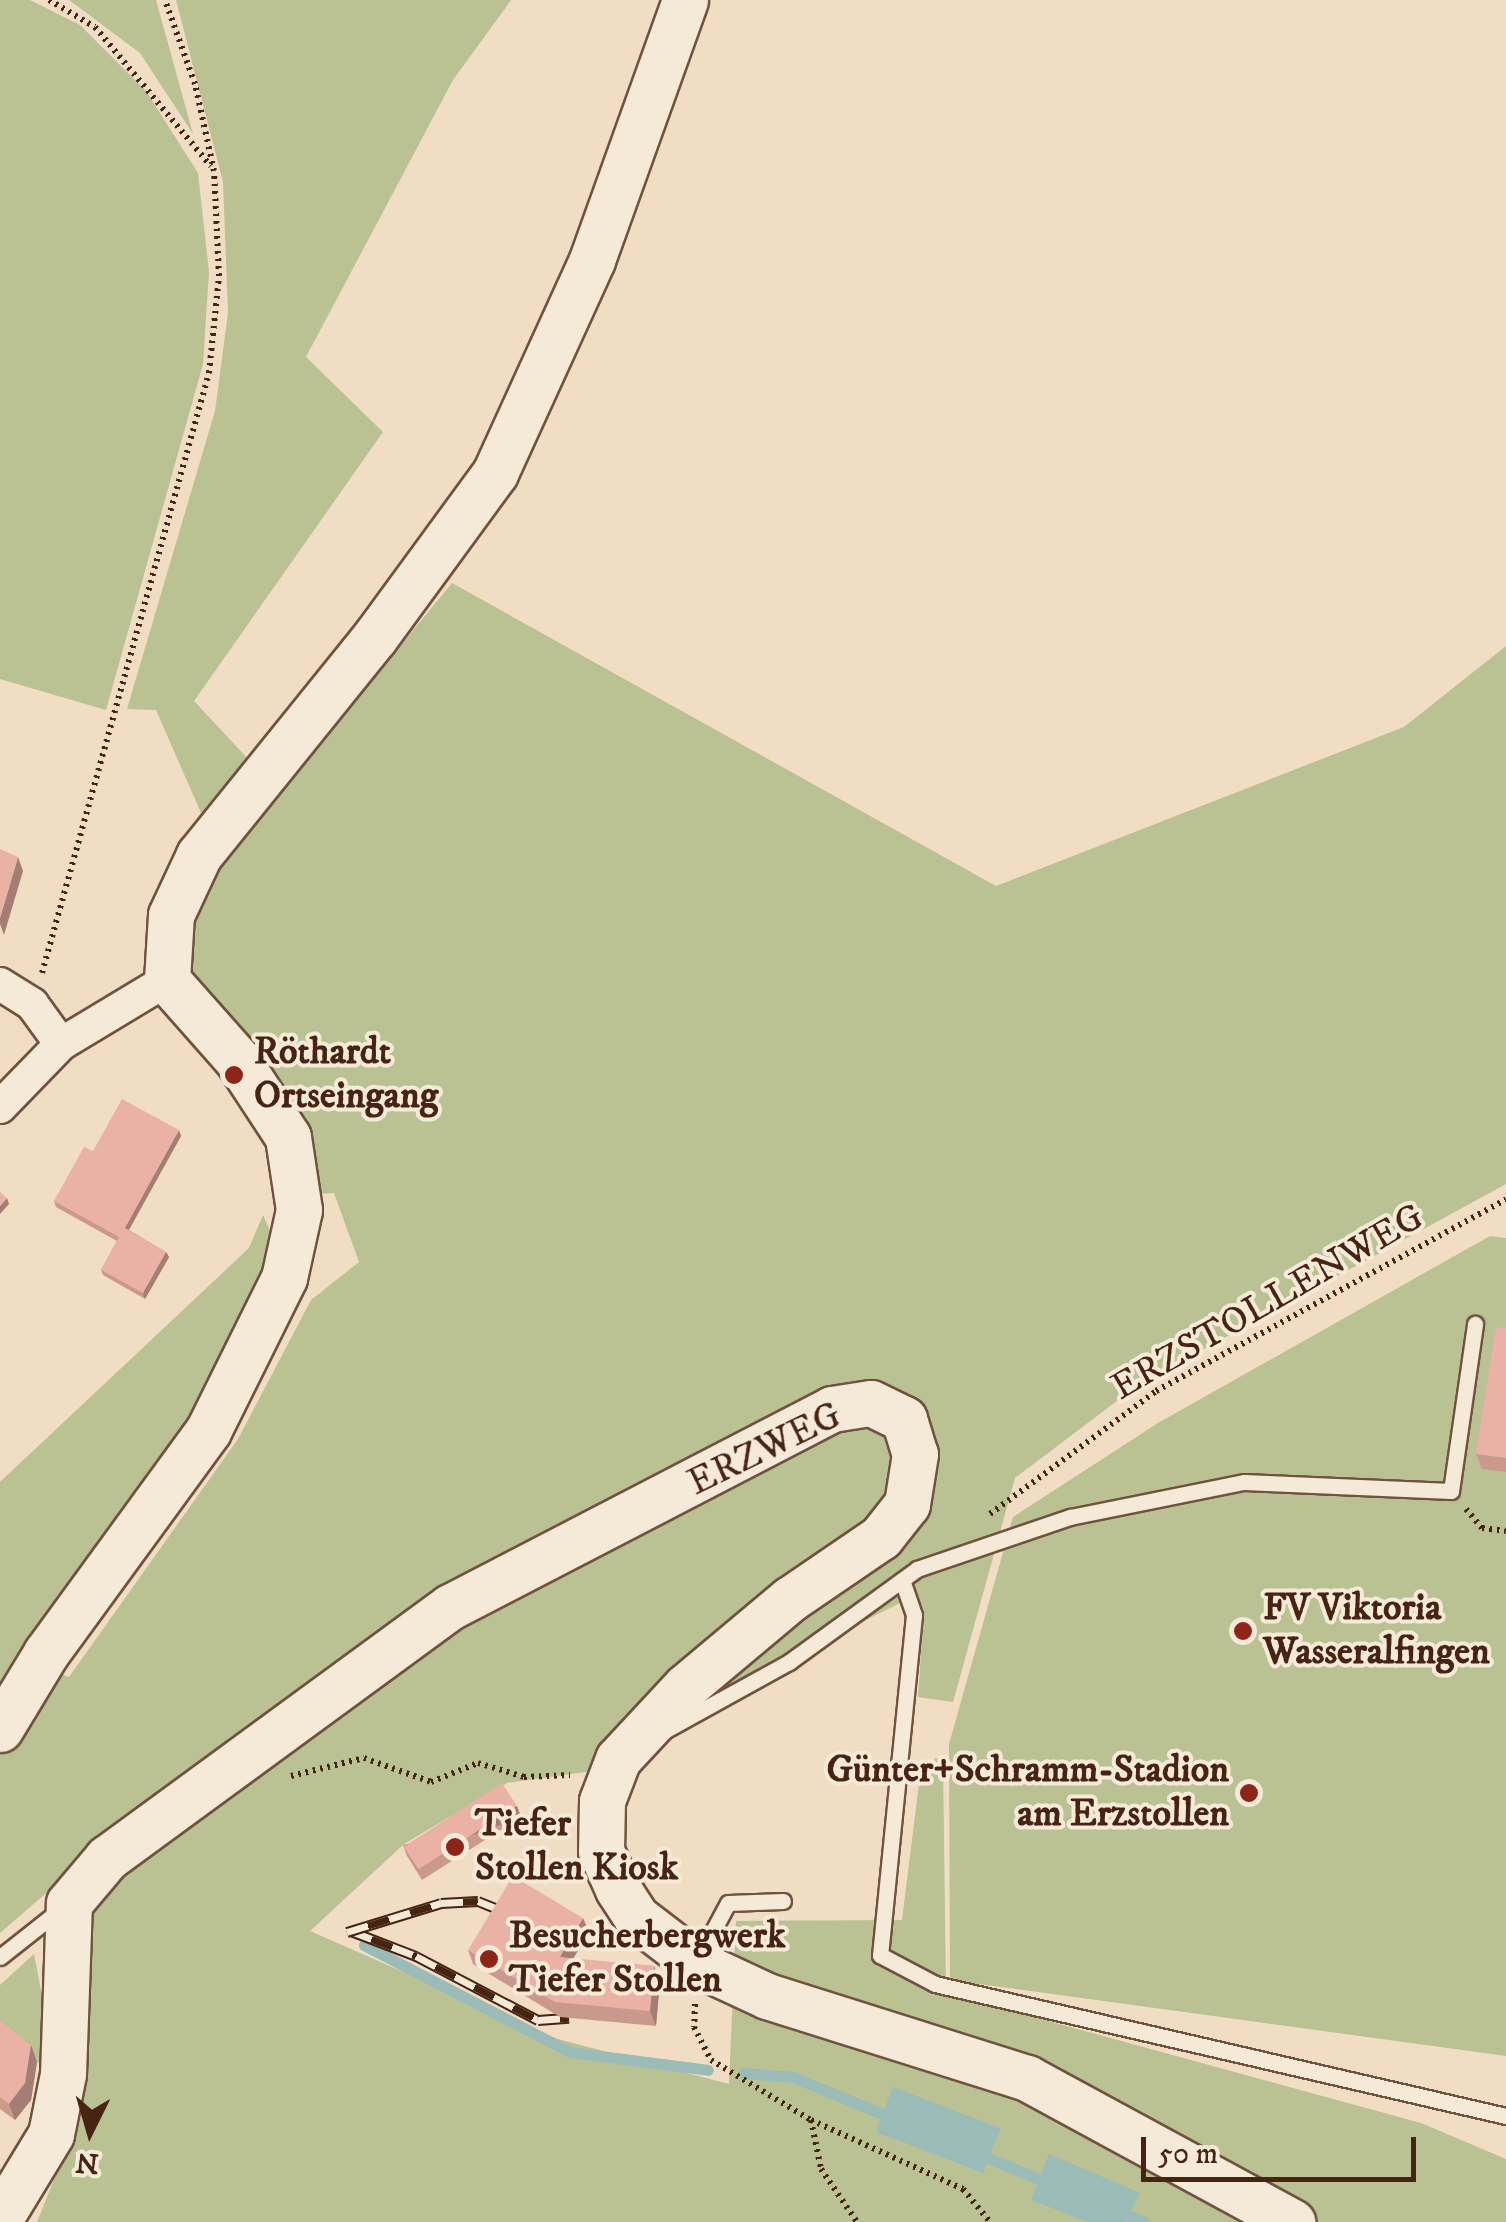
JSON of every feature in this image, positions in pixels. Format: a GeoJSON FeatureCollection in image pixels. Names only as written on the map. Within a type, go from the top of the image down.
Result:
{"type":"FeatureCollection","features":[{"type":"Feature","properties":{"kind":"street"},"geometry":{"type":"LineString","coordinates":[[0,1729],[46,1652],[208,1431],[284,1278],[299,1210],[288,1137],[237,1058],[167,980],[170,916],[199,855],[375,637],[495,473],[592,260],[685,0]]}},
{"type":"Feature","properties":{"kind":"street"},"geometry":{"type":"LineString","coordinates":[[0,1106],[62,1044],[167,980]]}},
{"type":"Feature","properties":{"kind":"street"},"geometry":{"type":"LineString","coordinates":[[0,984],[32,1004],[62,1044]]}},
{"type":"Feature","properties":{"kind":"street","name":"ERZWEG"},"geometry":{"type":"LineString","coordinates":[[69,1903],[107,1858],[166,1811],[450,1607],[832,1410],[871,1403],[904,1419],[916,1454],[906,1504],[881,1537],[790,1599],[685,1687],[618,1759],[602,1801],[601,1851],[636,1918],[696,1962],[767,1996],[1027,2078],[1292,2222]]}},
{"type":"Feature","properties":{"kind":"street"},"geometry":{"type":"LineString","coordinates":[[11,2214],[50,2134],[63,2074],[69,1903]]}},
{"type":"Feature","properties":{"kind":"lane"},"geometry":{"type":"LineString","coordinates":[[633,1744],[682,1724],[788,1662],[902,1580],[1070,1517],[1244,1482],[1451,1491],[1475,1324]]}},
{"type":"Feature","properties":{"kind":"lane"},"geometry":{"type":"LineString","coordinates":[[902,1580],[914,1615],[880,1955],[936,1984],[1506,2116]]}},
{"type":"Feature","properties":{"kind":"lane"},"geometry":{"type":"LineString","coordinates":[[696,1962],[728,1904],[783,1902]]}},
{"type":"Feature","properties":{"kind":"lane"},"geometry":{"type":"LineString","coordinates":[[0,1957],[69,1903]]}},
{"type":"Feature","properties":{"kind":"path"},"geometry":{"type":"LineString","coordinates":[[48,0],[95,27],[214,170]]}},
{"type":"Feature","properties":{"kind":"path"},"geometry":{"type":"LineString","coordinates":[[32,1004],[209,374],[219,276],[214,170],[195,84],[165,0]]}},
{"type":"Feature","properties":{"kind":"path","name":"ERZSTOLLENWEG"},"geometry":{"type":"LineString","coordinates":[[980,1522],[1156,1391],[1506,1199]]}},
{"type":"Feature","properties":{"kind":"path"},"geometry":{"type":"LineString","coordinates":[[1451,1491],[1482,1528],[1506,1532]]}},
{"type":"Feature","properties":{"kind":"path"},"geometry":{"type":"LineString","coordinates":[[288,1778],[364,1758],[431,1782],[478,1763],[524,1777],[562,1777]]}},
{"type":"Feature","properties":{"kind":"path"},"geometry":{"type":"LineString","coordinates":[[696,1962],[694,2027],[711,2060],[812,2120],[963,2189],[990,2222]]}},
{"type":"Feature","properties":{"kind":"path"},"geometry":{"type":"LineString","coordinates":[[812,2120],[821,2169],[857,2222]]}},
{"type":"Feature","properties":{"kind":"green space"},"geometry":{"type":"Polygon","coordinates":[[[0,0],[30,0],[80,25],[146,91],[198,173],[209,272],[203,364],[106,710],[0,679],[0,0]]]}},
{"type":"Feature","properties":{"kind":"green space"},"geometry":{"type":"Polygon","coordinates":[[[69,0],[156,0],[193,134],[140,53],[69,0]]]}},
{"type":"Feature","properties":{"kind":"green space"},"geometry":{"type":"Polygon","coordinates":[[[176,0],[511,0],[453,80],[306,357],[383,432],[194,701],[250,761],[205,822],[156,710],[127,709],[215,411],[228,313],[223,182],[176,0]]]}},
{"type":"Feature","properties":{"kind":"green space"},"geometry":{"type":"Polygon","coordinates":[[[452,583],[996,886],[1404,727],[1506,646],[1506,1184],[1138,1385],[1015,1478],[953,1702],[918,1697],[924,1610],[916,1595],[716,1695],[599,1770],[507,1783],[404,1844],[310,1931],[554,2038],[729,2084],[736,1921],[902,1920],[919,1784],[930,1780],[935,1758],[943,1760],[946,1993],[1421,2123],[1506,2159],[1506,2222],[37,2222],[75,2127],[66,1876],[0,1933],[0,1482],[249,1248],[263,1215],[275,1242],[262,1284],[182,1438],[24,1660],[69,1677],[238,1439],[311,1300],[359,1262],[334,1193],[317,1194],[195,983],[184,950],[200,889],[452,583]]]}},
{"type":"Feature","properties":{"kind":"green space","name":"Günter+Schramm-Stadion am Erzstollen"},"geometry":{"type":"Polygon","coordinates":[[[1490,1236],[1506,1238],[1506,2056],[950,1980],[949,1744],[1013,1517],[1158,1423],[1490,1236]]]}},
{"type":"Feature","properties":{"kind":"green space"},"geometry":{"type":"Polygon","coordinates":[[[34,1954],[47,2021],[44,2067],[0,2032],[0,1985],[34,1954]]]}},
{"type":"Feature","properties":{"kind":"water"},"geometry":{"type":"Polygon","coordinates":[[[893,2087],[1000,2128],[983,2173],[876,2132],[893,2087]]]}},
{"type":"Feature","properties":{"kind":"water"},"geometry":{"type":"Polygon","coordinates":[[[1049,2154],[1140,2193],[1126,2222],[1088,2222],[1031,2200],[1049,2154]]]}},
{"type":"Feature","properties":{"kind":"building"},"geometry":{"type":"Polygon","coordinates":[[[0,849],[18,857],[0,918],[0,849]]]}},
{"type":"Feature","properties":{"kind":"building"},"geometry":{"type":"Polygon","coordinates":[[[122,1099],[179,1130],[125,1228],[166,1252],[143,1293],[101,1270],[119,1237],[54,1201],[84,1147],[93,1151],[122,1099]]]}},
{"type":"Feature","properties":{"kind":"building"},"geometry":{"type":"Polygon","coordinates":[[[1496,1327],[1506,1328],[1506,1458],[1476,1454],[1496,1327]]]}},
{"type":"Feature","properties":{"kind":"building"},"geometry":{"type":"Polygon","coordinates":[[[502,1783],[517,1806],[419,1869],[404,1847],[502,1783]]]}},
{"type":"Feature","properties":{"kind":"building"},"geometry":{"type":"Polygon","coordinates":[[[513,1876],[583,1918],[560,1957],[654,1966],[650,2011],[555,2002],[468,1950],[513,1876]]]}},
{"type":"Feature","properties":{"kind":"building"},"geometry":{"type":"Polygon","coordinates":[[[0,2020],[31,2045],[25,2083],[9,2104],[0,2097],[0,2020]]]}},
{"type":"Feature","properties":{"kind":"waterway"},"geometry":{"type":"LineString","coordinates":[[364,1945],[570,2052],[708,2070]]}},
{"type":"Feature","properties":{"kind":"waterway"},"geometry":{"type":"LineString","coordinates":[[744,2073],[793,2077],[892,2118]]}},
{"type":"Feature","properties":{"kind":"waterway"},"geometry":{"type":"LineString","coordinates":[[974,2152],[1049,2183]]}},
{"type":"Feature","properties":{"kind":"waterway"},"geometry":{"type":"LineString","coordinates":[[1117,2211],[1144,2222]]}},
{"type":"Feature","properties":{"kind":"railway"},"geometry":{"type":"LineString","coordinates":[[347,1932],[441,1903],[478,1901],[505,1912]]}},
{"type":"Feature","properties":{"kind":"railway"},"geometry":{"type":"LineString","coordinates":[[351,1931],[416,1956],[538,2020],[569,2018]]}},
{"type":"Feature","properties":{"kind":"place","name":"Röthardt Ortseingang"},"geometry":{"type":"Point","coordinates":[234,1075]}},
{"type":"Feature","properties":{"kind":"place","name":"FV Viktoria Wasseralfingen"},"geometry":{"type":"Point","coordinates":[1243,1631]}},
{"type":"Feature","properties":{"kind":"place","name":"Günter+Schramm-Stadion am Erzstollen"},"geometry":{"type":"Point","coordinates":[1249,1793]}},
{"type":"Feature","properties":{"kind":"place","name":"Tiefer Stollen Kiosk"},"geometry":{"type":"Point","coordinates":[455,1847]}},
{"type":"Feature","properties":{"kind":"place","name":"Besucherbergwerk Tiefer Stollen"},"geometry":{"type":"Point","coordinates":[489,1959]}}]}
